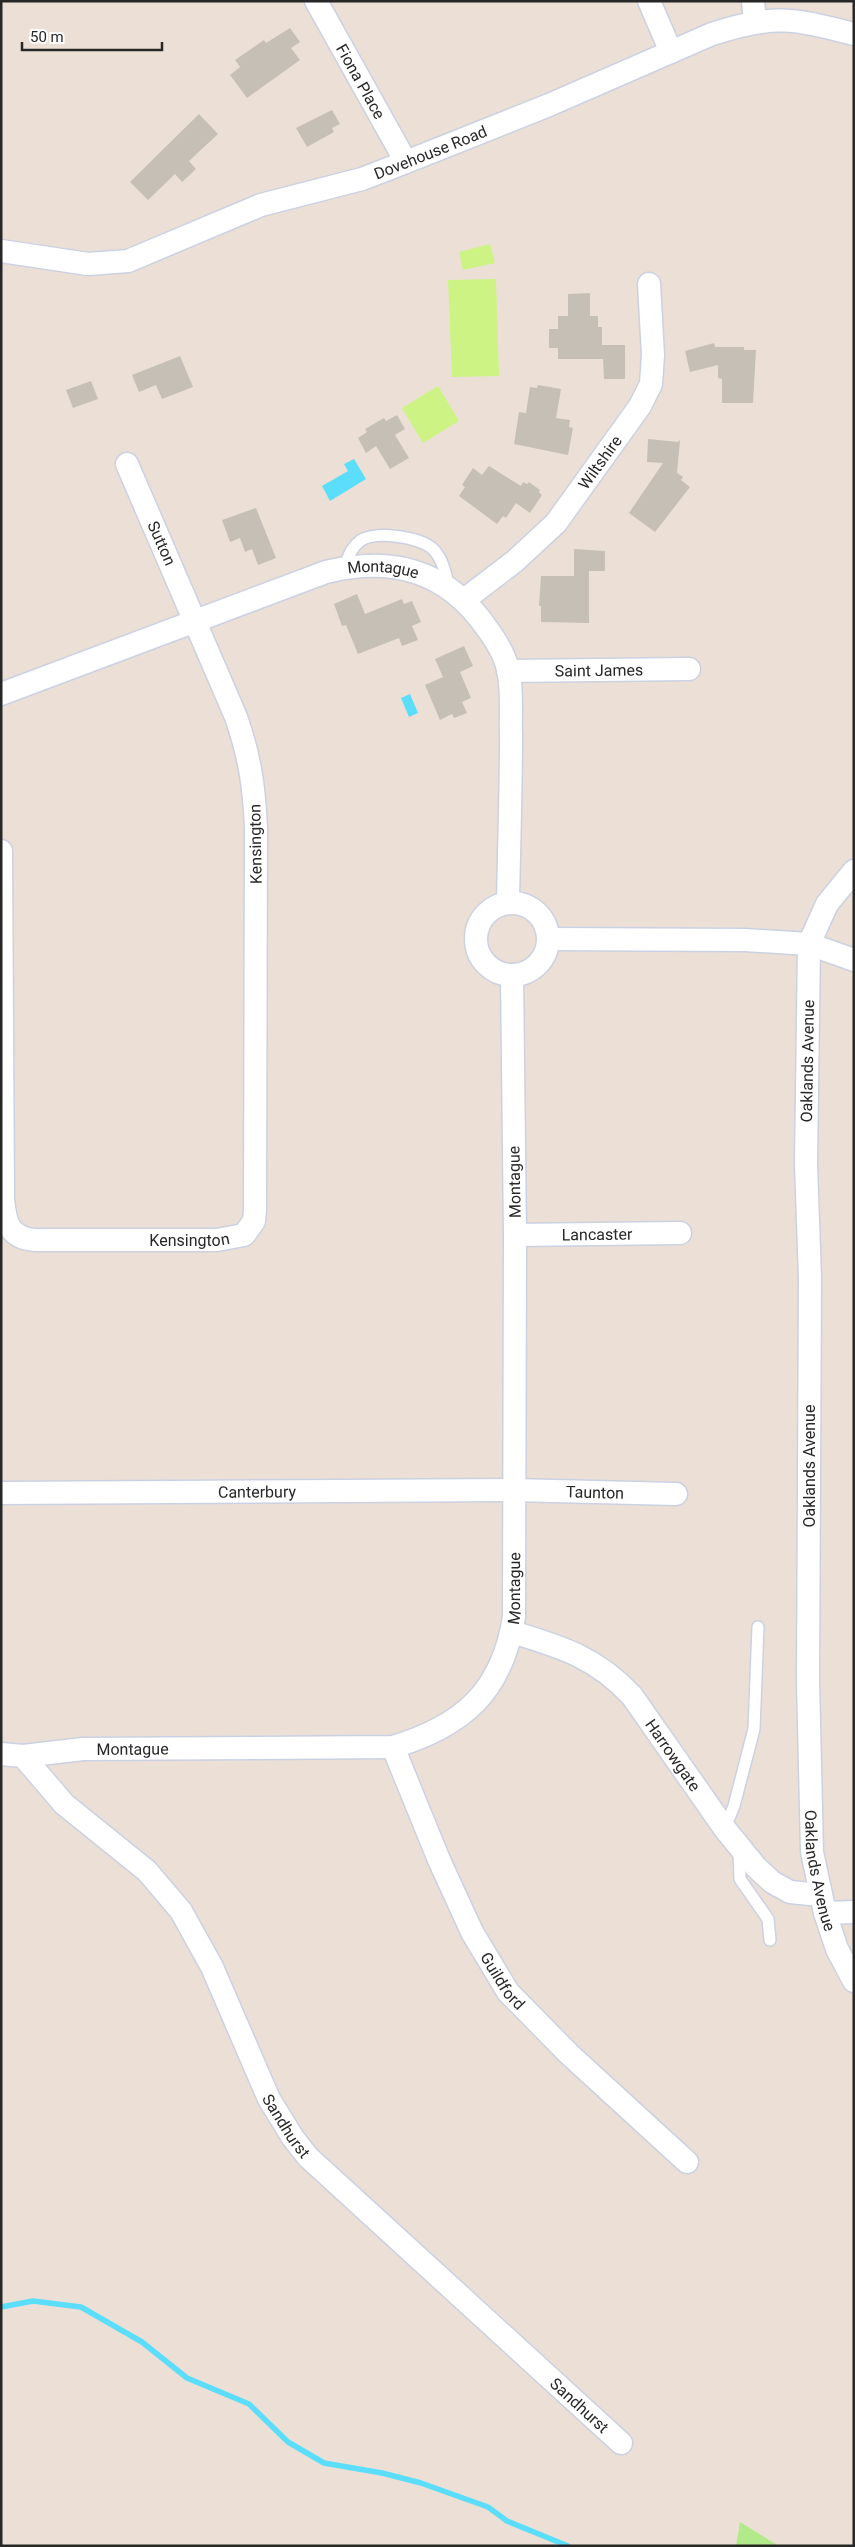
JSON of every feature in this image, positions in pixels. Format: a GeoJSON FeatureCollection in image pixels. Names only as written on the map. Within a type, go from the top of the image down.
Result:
{"type":"FeatureCollection","features":[{"type":"Feature","properties":{"kind":"street","name":"Fiona Place"},"geometry":{"type":"LineString","coordinates":[[316,1],[406,162]]}},
{"type":"Feature","properties":{"kind":"street"},"geometry":{"type":"LineString","coordinates":[[649,1],[671,52]]}},
{"type":"Feature","properties":{"kind":"street","name":"Dovehouse Road"},"geometry":{"type":"LineString","coordinates":[[1,251],[88,264],[121,263],[270,202],[345,184],[406,162],[549,105],[712,34],[754,11],[779,19],[805,21],[854,34]]}},
{"type":"Feature","properties":{"kind":"street","name":"Wiltshire"},"geometry":{"type":"LineString","coordinates":[[457,595],[515,561],[556,523],[640,406],[651,384],[653,355],[649,284]]}},
{"type":"Feature","properties":{"kind":"street","name":"Sutton"},"geometry":{"type":"LineString","coordinates":[[127,464],[196,622]]}},
{"type":"Feature","properties":{"kind":"street","name":"Montague"},"geometry":{"type":"LineString","coordinates":[[1,694],[196,622],[310,577],[345,567],[375,564],[397,566],[431,578],[457,595],[494,638],[508,671],[511,786],[508,902]]}},
{"type":"Feature","properties":{"kind":"street","name":"Kensington"},"geometry":{"type":"LineString","coordinates":[[1,851],[3,1199],[5,1219],[9,1228],[19,1236],[36,1240],[217,1240],[244,1235],[254,1221],[255,1210],[256,828],[253,777],[236,717],[196,622]]}},
{"type":"Feature","properties":{"kind":"street","name":"Saint James"},"geometry":{"type":"LineString","coordinates":[[508,671],[689,669]]}},
{"type":"Feature","properties":{"kind":"street"},"geometry":{"type":"LineString","coordinates":[[809,944],[827,904],[854,871]]}},
{"type":"Feature","properties":{"kind":"street"},"geometry":{"type":"LineString","coordinates":[[508,902],[531,907],[547,926],[549,939],[547,950],[534,968],[524,974],[512,975],[495,970],[482,958],[477,947],[476,935],[479,923],[495,906],[508,902]]}},
{"type":"Feature","properties":{"kind":"street"},"geometry":{"type":"LineString","coordinates":[[549,939],[745,940],[809,944],[854,960]]}},
{"type":"Feature","properties":{"kind":"street","name":"Oaklands Avenue"},"geometry":{"type":"LineString","coordinates":[[809,944],[806,1124],[810,1326],[808,1681],[812,1852],[822,1904],[837,1949],[854,1981]]}},
{"type":"Feature","properties":{"kind":"street","name":"Montague"},"geometry":{"type":"LineString","coordinates":[[1,1754],[24,1756],[83,1749],[392,1747],[421,1738],[462,1716],[492,1683],[505,1656],[514,1617],[515,1235],[512,975]]}},
{"type":"Feature","properties":{"kind":"street","name":"Lancaster"},"geometry":{"type":"LineString","coordinates":[[515,1235],[680,1233]]}},
{"type":"Feature","properties":{"kind":"street","name":"Canterbury"},"geometry":{"type":"LineString","coordinates":[[1,1493],[513,1490]]}},
{"type":"Feature","properties":{"kind":"street","name":"Taunton"},"geometry":{"type":"LineString","coordinates":[[513,1490],[676,1494]]}},
{"type":"Feature","properties":{"kind":"street","name":"Harrowgate"},"geometry":{"type":"LineString","coordinates":[[512,1632],[566,1650],[601,1667],[632,1696],[724,1829],[756,1867],[780,1888],[822,1904],[854,1912]]}},
{"type":"Feature","properties":{"kind":"street","name":"Guildford"},"geometry":{"type":"LineString","coordinates":[[392,1747],[439,1860],[472,1932],[508,1992],[562,2048],[687,2162]]}},
{"type":"Feature","properties":{"kind":"street","name":"Sandhurst"},"geometry":{"type":"LineString","coordinates":[[24,1756],[64,1804],[147,1871],[181,1911],[212,1968],[269,2099],[293,2138],[308,2157],[621,2443]]}},
{"type":"Feature","properties":{"kind":"lane"},"geometry":{"type":"LineString","coordinates":[[345,567],[350,551],[366,538],[376,536],[415,540],[435,550],[457,595]]}},
{"type":"Feature","properties":{"kind":"lane"},"geometry":{"type":"LineString","coordinates":[[724,1829],[734,1806],[754,1729],[758,1627]]}},
{"type":"Feature","properties":{"kind":"lane"},"geometry":{"type":"LineString","coordinates":[[739,1848],[740,1880],[768,1920],[770,1940]]}},
{"type":"Feature","properties":{"kind":"green space"},"geometry":{"type":"Polygon","coordinates":[[[490,244],[495,263],[463,270],[459,252],[490,244]]]}},
{"type":"Feature","properties":{"kind":"green space"},"geometry":{"type":"Polygon","coordinates":[[[496,279],[499,376],[452,377],[448,280],[496,279]]]}},
{"type":"Feature","properties":{"kind":"green space"},"geometry":{"type":"Polygon","coordinates":[[[438,386],[459,421],[423,443],[402,408],[438,386]]]}},
{"type":"Feature","properties":{"kind":"green space"},"geometry":{"type":"Polygon","coordinates":[[[740,2522],[779,2546],[736,2546],[740,2522]]]}},
{"type":"Feature","properties":{"kind":"water"},"geometry":{"type":"Polygon","coordinates":[[[354,459],[366,479],[330,501],[322,486],[348,471],[344,464],[354,459]]]}},
{"type":"Feature","properties":{"kind":"water"},"geometry":{"type":"Polygon","coordinates":[[[410,694],[418,713],[409,717],[401,698],[410,694]]]}},
{"type":"Feature","properties":{"kind":"building"},"geometry":{"type":"Polygon","coordinates":[[[290,28],[300,42],[291,48],[300,60],[247,98],[230,75],[240,67],[235,60],[264,40],[266,43],[290,28]]]}},
{"type":"Feature","properties":{"kind":"building"},"geometry":{"type":"Polygon","coordinates":[[[332,110],[340,124],[332,128],[334,132],[307,147],[296,128],[332,110]]]}},
{"type":"Feature","properties":{"kind":"building"},"geometry":{"type":"Polygon","coordinates":[[[199,114],[218,134],[189,161],[196,169],[182,182],[175,174],[148,200],[130,182],[199,114]]]}},
{"type":"Feature","properties":{"kind":"building"},"geometry":{"type":"Polygon","coordinates":[[[590,293],[590,316],[598,316],[598,327],[602,327],[602,345],[625,345],[625,379],[604,379],[603,359],[558,359],[558,348],[549,348],[549,329],[558,329],[558,316],[568,316],[568,294],[590,293]]]}},
{"type":"Feature","properties":{"kind":"building"},"geometry":{"type":"Polygon","coordinates":[[[714,343],[715,347],[744,347],[744,350],[756,350],[753,403],[722,403],[722,379],[718,378],[718,365],[690,372],[685,351],[714,343]]]}},
{"type":"Feature","properties":{"kind":"building"},"geometry":{"type":"Polygon","coordinates":[[[180,356],[193,387],[162,399],[156,385],[139,392],[132,375],[180,356]]]}},
{"type":"Feature","properties":{"kind":"building"},"geometry":{"type":"Polygon","coordinates":[[[91,381],[98,399],[73,408],[66,390],[91,381]]]}},
{"type":"Feature","properties":{"kind":"building"},"geometry":{"type":"Polygon","coordinates":[[[538,385],[561,389],[556,418],[570,420],[569,427],[573,428],[568,455],[514,444],[519,412],[526,413],[530,387],[537,388],[538,385]]]}},
{"type":"Feature","properties":{"kind":"building"},"geometry":{"type":"Polygon","coordinates":[[[397,415],[405,429],[395,435],[409,458],[390,469],[376,446],[366,453],[358,438],[367,432],[365,429],[384,418],[386,421],[397,415]]]}},
{"type":"Feature","properties":{"kind":"building"},"geometry":{"type":"Polygon","coordinates":[[[648,439],[678,442],[680,440],[677,473],[683,477],[681,480],[690,487],[655,532],[629,513],[663,463],[647,462],[648,439]]]}},
{"type":"Feature","properties":{"kind":"building"},"geometry":{"type":"Polygon","coordinates":[[[489,466],[521,486],[523,482],[527,484],[529,482],[540,490],[539,492],[542,495],[530,513],[516,503],[506,518],[503,516],[497,524],[459,496],[465,487],[462,485],[473,468],[482,475],[489,466]]]}},
{"type":"Feature","properties":{"kind":"building"},"geometry":{"type":"Polygon","coordinates":[[[256,508],[276,558],[258,565],[252,549],[245,552],[240,538],[230,542],[222,520],[256,508]]]}},
{"type":"Feature","properties":{"kind":"building"},"geometry":{"type":"Polygon","coordinates":[[[574,549],[605,551],[605,571],[589,571],[589,623],[541,622],[541,606],[539,606],[541,576],[574,576],[574,549]]]}},
{"type":"Feature","properties":{"kind":"building"},"geometry":{"type":"Polygon","coordinates":[[[357,594],[365,614],[402,599],[404,604],[412,601],[421,622],[412,626],[418,640],[402,646],[399,638],[358,654],[346,625],[342,626],[334,604],[357,594]]]}},
{"type":"Feature","properties":{"kind":"building"},"geometry":{"type":"Polygon","coordinates":[[[464,646],[473,666],[460,672],[471,698],[462,702],[467,713],[454,718],[452,714],[440,720],[425,685],[443,677],[435,659],[464,646]]]}},
{"type":"Feature","properties":{"kind":"waterway"},"geometry":{"type":"LineString","coordinates":[[1,2307],[33,2301],[81,2307],[142,2342],[187,2378],[249,2404],[288,2442],[324,2463],[382,2473],[421,2483],[488,2507],[507,2521],[568,2546]]}}]}
